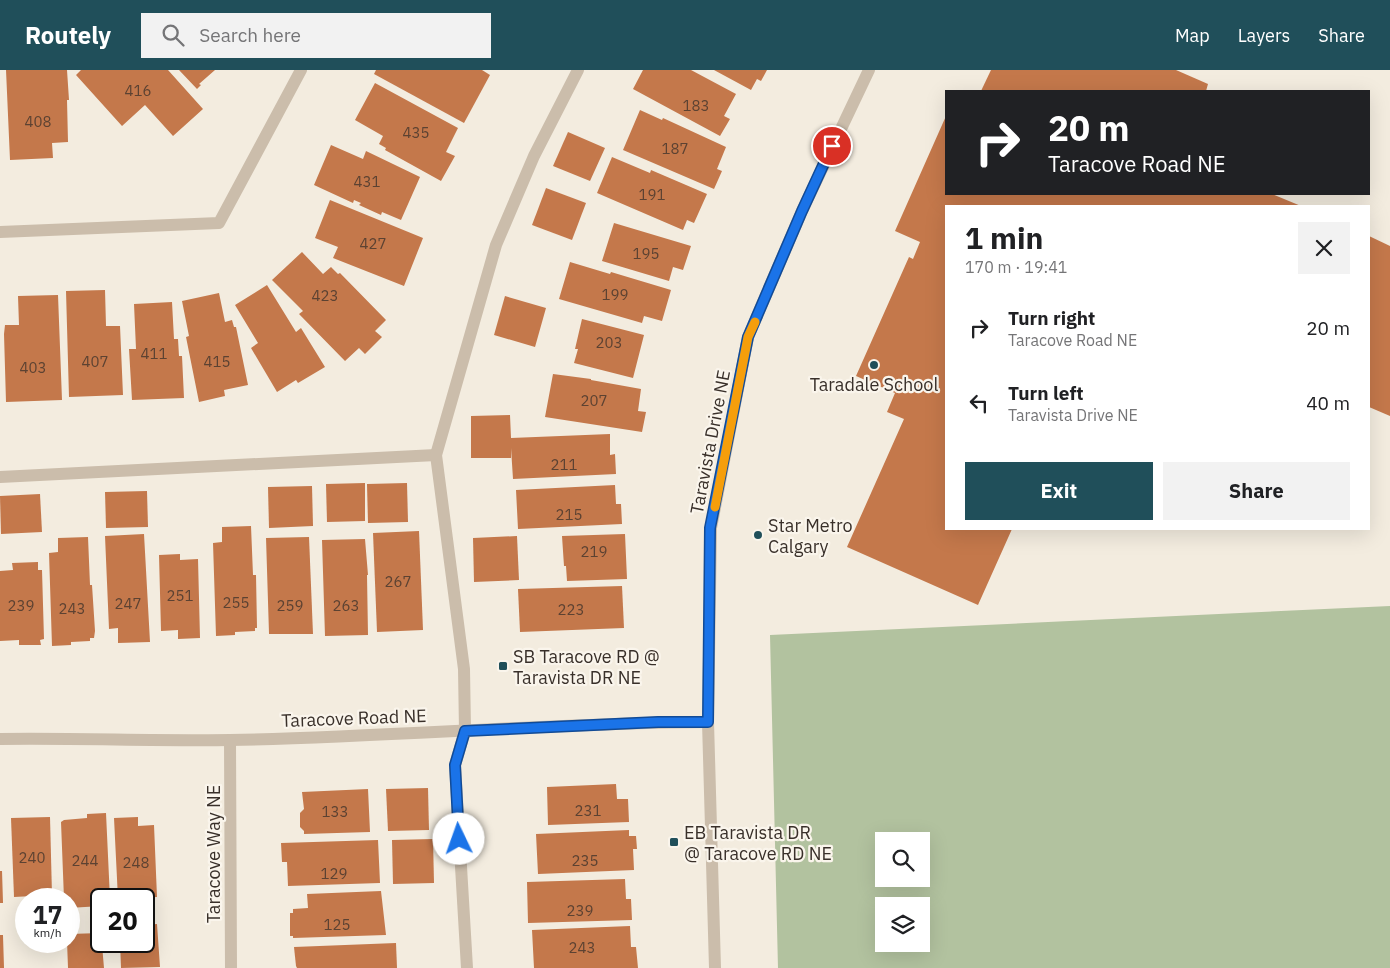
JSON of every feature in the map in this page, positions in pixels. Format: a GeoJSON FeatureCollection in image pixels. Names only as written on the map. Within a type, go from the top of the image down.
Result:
{"type":"FeatureCollection","features":[{"type":"Feature","properties":{"kind":"street"},"geometry":{"type":"LineString","coordinates":[[0,232],[219,223],[301,70]]}},
{"type":"Feature","properties":{"kind":"street"},"geometry":{"type":"LineString","coordinates":[[467,968],[455,765],[465,731],[464,669],[436,456],[496,245],[534,156],[578,70]]}},
{"type":"Feature","properties":{"kind":"street","name":"Taravista Drive NE"},"geometry":{"type":"LineString","coordinates":[[715,968],[708,722],[710,528],[748,337],[802,211],[869,70]]}},
{"type":"Feature","properties":{"kind":"street"},"geometry":{"type":"LineString","coordinates":[[0,477],[436,456]]}},
{"type":"Feature","properties":{"kind":"street","name":"Taracove Road NE"},"geometry":{"type":"LineString","coordinates":[[0,739],[230,740],[658,722],[708,722]]}},
{"type":"Feature","properties":{"kind":"street","name":"Taracove Way NE"},"geometry":{"type":"LineString","coordinates":[[230,740],[231,968]]}},
{"type":"Feature","properties":{"kind":"green space"},"geometry":{"type":"Polygon","coordinates":[[[1390,606],[1390,968],[778,968],[770,635],[1390,606]]]}},
{"type":"Feature","properties":{"kind":"building"},"geometry":{"type":"Polygon","coordinates":[[[6,70],[67,70],[69,100],[67,100],[68,142],[52,143],[53,158],[10,160],[6,70]]]}},
{"type":"Feature","properties":{"kind":"building"},"geometry":{"type":"Polygon","coordinates":[[[81,70],[168,70],[203,109],[173,136],[145,105],[122,126],[76,75],[81,70]]]}},
{"type":"Feature","properties":{"kind":"building"},"geometry":{"type":"Polygon","coordinates":[[[179,70],[215,70],[199,84],[201,85],[197,89],[179,70]]]}},
{"type":"Feature","properties":{"kind":"building"},"geometry":{"type":"Polygon","coordinates":[[[376,70],[482,70],[490,75],[464,123],[374,74],[376,70]]]}},
{"type":"Feature","properties":{"kind":"building"},"geometry":{"type":"Polygon","coordinates":[[[643,70],[691,70],[736,94],[724,116],[730,119],[720,136],[633,89],[643,70]]]}},
{"type":"Feature","properties":{"kind":"building"},"geometry":{"type":"Polygon","coordinates":[[[714,70],[767,70],[761,81],[757,79],[751,90],[714,70]]]}},
{"type":"Feature","properties":{"kind":"building"},"geometry":{"type":"Polygon","coordinates":[[[991,70],[1176,70],[1208,84],[1206,90],[981,90],[991,70]]]}},
{"type":"Feature","properties":{"kind":"building"},"geometry":{"type":"Polygon","coordinates":[[[375,83],[458,128],[446,152],[455,156],[441,181],[385,150],[386,148],[379,144],[383,136],[355,120],[375,83]]]}},
{"type":"Feature","properties":{"kind":"building"},"geometry":{"type":"Polygon","coordinates":[[[640,110],[662,120],[663,118],[726,147],[717,169],[722,171],[714,189],[623,150],[640,110]]]}},
{"type":"Feature","properties":{"kind":"building"},"geometry":{"type":"Polygon","coordinates":[[[945,118],[945,195],[1274,195],[1299,205],[945,205],[945,530],[1012,530],[978,605],[847,547],[904,419],[887,412],[895,393],[856,376],[909,257],[913,259],[920,242],[895,231],[945,118]]]}},
{"type":"Feature","properties":{"kind":"building"},"geometry":{"type":"Polygon","coordinates":[[[568,132],[605,148],[590,181],[553,166],[568,132]]]}},
{"type":"Feature","properties":{"kind":"building"},"geometry":{"type":"Polygon","coordinates":[[[331,145],[363,159],[366,151],[420,177],[401,220],[382,212],[381,215],[359,205],[361,203],[354,200],[353,203],[314,185],[331,145]]]}},
{"type":"Feature","properties":{"kind":"building"},"geometry":{"type":"Polygon","coordinates":[[[612,157],[650,173],[651,170],[707,194],[694,223],[687,220],[683,230],[597,193],[612,157]]]}},
{"type":"Feature","properties":{"kind":"building"},"geometry":{"type":"Polygon","coordinates":[[[546,188],[586,203],[572,240],[532,225],[546,188]]]}},
{"type":"Feature","properties":{"kind":"building"},"geometry":{"type":"Polygon","coordinates":[[[330,200],[423,238],[404,286],[333,258],[338,247],[315,238],[330,200]]]}},
{"type":"Feature","properties":{"kind":"building"},"geometry":{"type":"Polygon","coordinates":[[[614,223],[691,246],[683,270],[673,267],[669,281],[602,261],[614,223]]]}},
{"type":"Feature","properties":{"kind":"building"},"geometry":{"type":"Polygon","coordinates":[[[1370,236],[1390,246],[1390,416],[1370,407],[1370,236]]]}},
{"type":"Feature","properties":{"kind":"building"},"geometry":{"type":"Polygon","coordinates":[[[302,252],[323,274],[331,267],[338,274],[340,273],[386,320],[375,331],[382,337],[365,354],[359,348],[345,361],[299,314],[303,311],[272,280],[302,252]]]}},
{"type":"Feature","properties":{"kind":"building"},"geometry":{"type":"Polygon","coordinates":[[[570,262],[671,290],[662,321],[644,316],[642,323],[559,299],[570,262]]]}},
{"type":"Feature","properties":{"kind":"building"},"geometry":{"type":"Polygon","coordinates":[[[267,285],[296,332],[301,328],[325,367],[298,383],[296,380],[277,392],[251,348],[258,343],[235,305],[267,285]]]}},
{"type":"Feature","properties":{"kind":"building"},"geometry":{"type":"Polygon","coordinates":[[[105,290],[106,326],[120,326],[123,395],[69,397],[66,291],[105,290]]]}},
{"type":"Feature","properties":{"kind":"building"},"geometry":{"type":"Polygon","coordinates":[[[219,293],[225,322],[232,320],[234,327],[236,327],[248,385],[224,390],[225,396],[199,402],[186,337],[189,336],[182,301],[219,293]]]}},
{"type":"Feature","properties":{"kind":"building"},"geometry":{"type":"Polygon","coordinates":[[[58,295],[62,400],[6,402],[5,325],[19,325],[18,296],[58,295]]]}},
{"type":"Feature","properties":{"kind":"building"},"geometry":{"type":"Polygon","coordinates":[[[505,296],[546,308],[535,347],[494,335],[505,296]]]}},
{"type":"Feature","properties":{"kind":"building"},"geometry":{"type":"Polygon","coordinates":[[[172,302],[174,339],[178,339],[179,356],[182,356],[184,398],[132,400],[129,349],[136,349],[134,304],[172,302]]]}},
{"type":"Feature","properties":{"kind":"building"},"geometry":{"type":"Polygon","coordinates":[[[582,319],[644,335],[633,378],[574,363],[578,349],[575,349],[582,319]]]}},
{"type":"Feature","properties":{"kind":"building"},"geometry":{"type":"Polygon","coordinates":[[[553,374],[641,389],[638,411],[646,412],[642,432],[545,417],[553,374]]]}},
{"type":"Feature","properties":{"kind":"building"},"geometry":{"type":"Polygon","coordinates":[[[510,415],[511,438],[610,434],[610,455],[615,454],[616,474],[513,479],[511,448],[511,458],[471,458],[471,416],[510,415]]]}},
{"type":"Feature","properties":{"kind":"building"},"geometry":{"type":"Polygon","coordinates":[[[365,483],[365,521],[327,522],[326,484],[365,483]]]}},
{"type":"Feature","properties":{"kind":"building"},"geometry":{"type":"Polygon","coordinates":[[[407,483],[408,522],[368,523],[367,484],[407,483]]]}},
{"type":"Feature","properties":{"kind":"building"},"geometry":{"type":"Polygon","coordinates":[[[615,485],[616,504],[621,504],[622,524],[518,529],[516,490],[615,485]]]}},
{"type":"Feature","properties":{"kind":"building"},"geometry":{"type":"Polygon","coordinates":[[[312,486],[313,526],[269,528],[268,487],[312,486]]]}},
{"type":"Feature","properties":{"kind":"building"},"geometry":{"type":"Polygon","coordinates":[[[147,491],[148,527],[106,528],[105,492],[147,491]]]}},
{"type":"Feature","properties":{"kind":"building"},"geometry":{"type":"Polygon","coordinates":[[[40,494],[42,532],[1,534],[0,496],[40,494]]]}},
{"type":"Feature","properties":{"kind":"building"},"geometry":{"type":"Polygon","coordinates":[[[251,526],[253,575],[256,575],[257,628],[255,628],[255,631],[235,632],[235,635],[216,636],[213,543],[222,542],[222,527],[251,526]]]}},
{"type":"Feature","properties":{"kind":"building"},"geometry":{"type":"Polygon","coordinates":[[[419,531],[423,630],[377,632],[373,533],[419,531]]]}},
{"type":"Feature","properties":{"kind":"building"},"geometry":{"type":"Polygon","coordinates":[[[144,534],[150,642],[118,643],[118,628],[109,629],[105,536],[144,534]]]}},
{"type":"Feature","properties":{"kind":"building"},"geometry":{"type":"Polygon","coordinates":[[[625,534],[627,579],[567,581],[562,536],[625,534]]]}},
{"type":"Feature","properties":{"kind":"building"},"geometry":{"type":"Polygon","coordinates":[[[517,536],[519,580],[474,582],[473,538],[517,536]]]}},
{"type":"Feature","properties":{"kind":"building"},"geometry":{"type":"Polygon","coordinates":[[[88,537],[94,638],[90,638],[90,641],[71,642],[71,645],[52,646],[49,553],[58,552],[58,538],[88,537]]]}},
{"type":"Feature","properties":{"kind":"building"},"geometry":{"type":"Polygon","coordinates":[[[309,537],[313,634],[269,634],[266,538],[309,537]]]}},
{"type":"Feature","properties":{"kind":"building"},"geometry":{"type":"Polygon","coordinates":[[[365,539],[368,575],[368,635],[325,636],[322,540],[365,539]]]}},
{"type":"Feature","properties":{"kind":"building"},"geometry":{"type":"Polygon","coordinates":[[[180,554],[180,560],[198,559],[200,638],[178,639],[178,630],[161,631],[159,555],[180,554]]]}},
{"type":"Feature","properties":{"kind":"building"},"geometry":{"type":"Polygon","coordinates":[[[38,562],[38,570],[42,570],[44,639],[40,640],[41,645],[19,645],[19,640],[0,641],[0,571],[13,570],[12,563],[38,562]]]}},
{"type":"Feature","properties":{"kind":"building"},"geometry":{"type":"Polygon","coordinates":[[[622,586],[624,628],[520,632],[518,589],[622,586]]]}},
{"type":"Feature","properties":{"kind":"building"},"geometry":{"type":"Polygon","coordinates":[[[616,784],[617,799],[628,799],[629,822],[548,825],[547,787],[616,784]]]}},
{"type":"Feature","properties":{"kind":"building"},"geometry":{"type":"Polygon","coordinates":[[[428,788],[429,830],[388,831],[386,789],[428,788]]]}},
{"type":"Feature","properties":{"kind":"building"},"geometry":{"type":"Polygon","coordinates":[[[368,789],[370,832],[304,834],[300,827],[300,813],[304,809],[302,792],[368,789]]]}},
{"type":"Feature","properties":{"kind":"building"},"geometry":{"type":"Polygon","coordinates":[[[106,813],[109,888],[90,888],[90,907],[80,907],[80,888],[64,888],[61,822],[64,820],[87,818],[87,814],[106,813]]]}},
{"type":"Feature","properties":{"kind":"building"},"geometry":{"type":"Polygon","coordinates":[[[50,817],[52,888],[15,888],[14,897],[11,818],[50,817]]]}},
{"type":"Feature","properties":{"kind":"building"},"geometry":{"type":"Polygon","coordinates":[[[138,817],[138,826],[154,825],[157,897],[155,897],[155,888],[117,888],[114,818],[138,817]]]}},
{"type":"Feature","properties":{"kind":"building"},"geometry":{"type":"Polygon","coordinates":[[[629,830],[629,836],[636,836],[637,849],[633,849],[634,870],[538,874],[536,834],[629,830]]]}},
{"type":"Feature","properties":{"kind":"building"},"geometry":{"type":"Polygon","coordinates":[[[433,839],[434,883],[393,884],[392,840],[433,839]]]}},
{"type":"Feature","properties":{"kind":"building"},"geometry":{"type":"Polygon","coordinates":[[[378,840],[380,883],[288,886],[287,862],[282,862],[281,843],[378,840]]]}},
{"type":"Feature","properties":{"kind":"building"},"geometry":{"type":"Polygon","coordinates":[[[0,871],[2,871],[3,903],[0,903],[0,871]]]}},
{"type":"Feature","properties":{"kind":"building"},"geometry":{"type":"Polygon","coordinates":[[[625,879],[626,899],[631,899],[632,920],[528,923],[527,882],[625,879]]]}},
{"type":"Feature","properties":{"kind":"building"},"geometry":{"type":"Polygon","coordinates":[[[381,891],[386,935],[293,938],[293,936],[290,936],[290,913],[293,913],[293,909],[308,908],[307,894],[381,891]]]}},
{"type":"Feature","properties":{"kind":"building"},"geometry":{"type":"Polygon","coordinates":[[[155,924],[157,924],[160,967],[121,968],[120,953],[155,953],[155,924]]]}},
{"type":"Feature","properties":{"kind":"building"},"geometry":{"type":"Polygon","coordinates":[[[630,926],[631,947],[636,947],[638,968],[534,968],[532,930],[630,926]]]}},
{"type":"Feature","properties":{"kind":"building"},"geometry":{"type":"Polygon","coordinates":[[[90,933],[90,953],[103,953],[104,968],[68,968],[67,953],[80,953],[80,934],[90,933]]]}},
{"type":"Feature","properties":{"kind":"building"},"geometry":{"type":"Polygon","coordinates":[[[0,935],[3,935],[4,968],[0,968],[0,935]]]}},
{"type":"Feature","properties":{"kind":"building"},"geometry":{"type":"Polygon","coordinates":[[[396,943],[397,968],[297,968],[296,966],[294,947],[396,943]]]}},
{"type":"Feature","properties":{"kind":"slow traffic"},"geometry":{"type":"LineString","coordinates":[[715,507],[748,337],[755,322]]}},
{"type":"Feature","properties":{"kind":"place","name":"Taradale School"},"geometry":{"type":"Point","coordinates":[874,365]}},
{"type":"Feature","properties":{"kind":"place","name":"Star Metro Calgary"},"geometry":{"type":"Point","coordinates":[758,535]}},
{"type":"Feature","properties":{"kind":"place","name":"SB Taracove RD @ Taravista DR NE"},"geometry":{"type":"Point","coordinates":[503,666]}},
{"type":"Feature","properties":{"kind":"place","name":"EB Taravista DR @ Taracove RD NE"},"geometry":{"type":"Point","coordinates":[674,842]}},
{"type":"Feature","properties":{"kind":"route"},"geometry":{"type":"LineString","coordinates":[[459,839],[455,765],[465,731],[658,722],[708,722],[710,528],[748,337],[832,146]]}}]}
